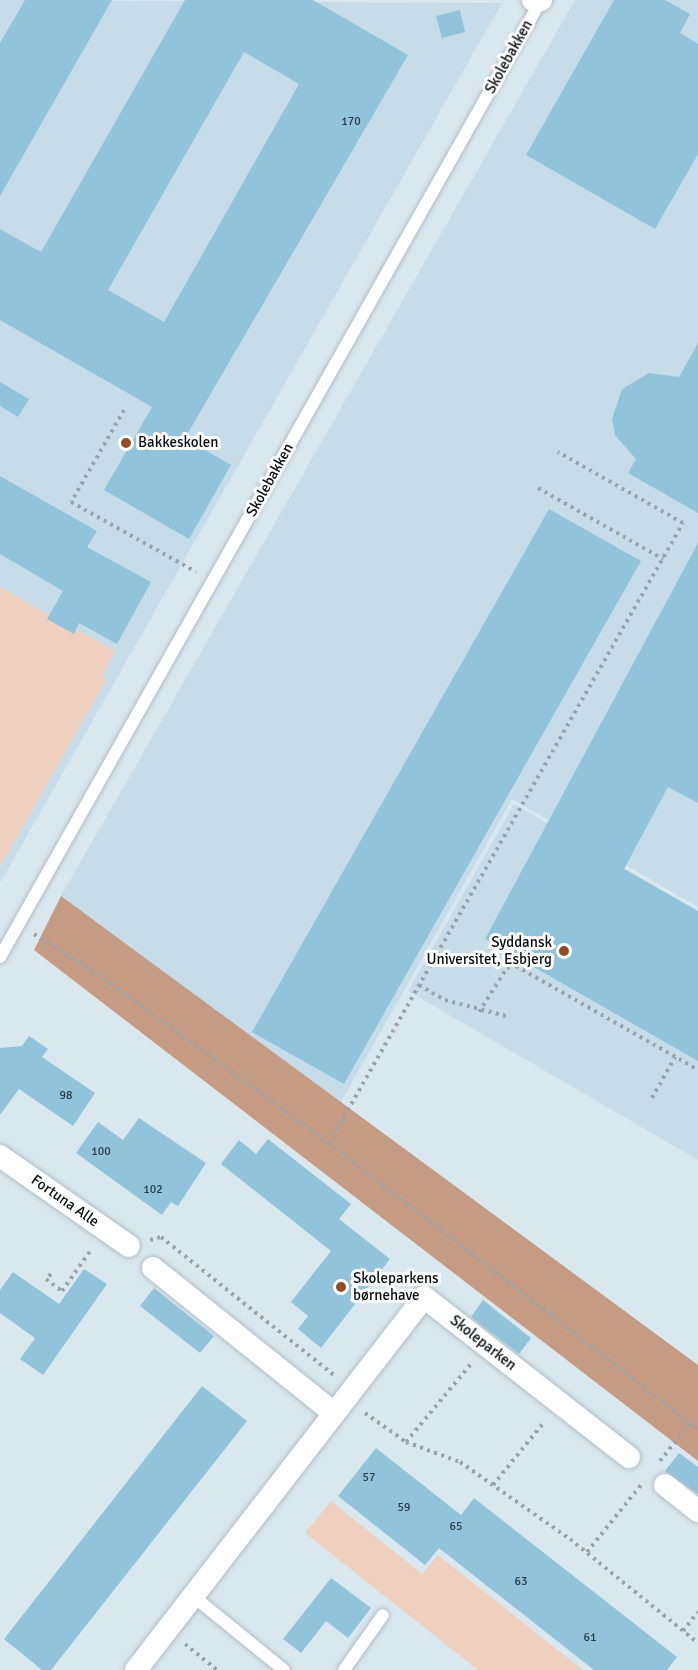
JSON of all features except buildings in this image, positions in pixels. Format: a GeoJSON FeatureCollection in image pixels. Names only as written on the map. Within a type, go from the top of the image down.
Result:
{"type":"FeatureCollection","features":[{"type":"Feature","properties":{"kind":"street","name":"Fortuna Alle"},"geometry":{"type":"LineString","coordinates":[[0,1156],[129,1246]]}},
{"type":"Feature","properties":{"kind":"street"},"geometry":{"type":"LineString","coordinates":[[153,1268],[344,1401]]}},
{"type":"Feature","properties":{"kind":"street","name":"Skoleparken"},"geometry":{"type":"LineString","coordinates":[[136,1670],[424,1297],[629,1457]]}},
{"type":"Feature","properties":{"kind":"street"},"geometry":{"type":"LineString","coordinates":[[665,1485],[698,1511]]}},
{"type":"Feature","properties":{"kind":"lane","name":"Skolebakken"},"geometry":{"type":"LineString","coordinates":[[0,957],[538,1]]}},
{"type":"Feature","properties":{"kind":"lane"},"geometry":{"type":"LineString","coordinates":[[193,1596],[284,1670]]}},
{"type":"Feature","properties":{"kind":"lane"},"geometry":{"type":"LineString","coordinates":[[344,1670],[384,1615]]}},
{"type":"Feature","properties":{"kind":"path"},"geometry":{"type":"LineString","coordinates":[[124,410],[72,502],[212,582]]}},
{"type":"Feature","properties":{"kind":"path"},"geometry":{"type":"LineString","coordinates":[[329,1143],[683,523],[558,452]]}},
{"type":"Feature","properties":{"kind":"path"},"geometry":{"type":"LineString","coordinates":[[538,488],[663,559]]}},
{"type":"Feature","properties":{"kind":"path"},"geometry":{"type":"LineString","coordinates":[[19,924],[98,974],[329,1143],[698,1430]]}},
{"type":"Feature","properties":{"kind":"path"},"geometry":{"type":"LineString","coordinates":[[479,1012],[507,968],[516,966],[698,1070]]}},
{"type":"Feature","properties":{"kind":"path"},"geometry":{"type":"LineString","coordinates":[[419,985],[479,1012],[506,1016]]}},
{"type":"Feature","properties":{"kind":"path"},"geometry":{"type":"LineString","coordinates":[[652,1098],[675,1057]]}},
{"type":"Feature","properties":{"kind":"path"},"geometry":{"type":"LineString","coordinates":[[51,1274],[46,1280],[62,1291],[106,1230]]}},
{"type":"Feature","properties":{"kind":"path"},"geometry":{"type":"LineString","coordinates":[[129,1246],[161,1237],[344,1401],[406,1442],[460,1462],[698,1643]]}},
{"type":"Feature","properties":{"kind":"path"},"geometry":{"type":"LineString","coordinates":[[406,1442],[486,1346]]}},
{"type":"Feature","properties":{"kind":"path"},"geometry":{"type":"LineString","coordinates":[[493,1485],[560,1403]]}},
{"type":"Feature","properties":{"kind":"path"},"geometry":{"type":"LineString","coordinates":[[684,1631],[698,1612]]}},
{"type":"Feature","properties":{"kind":"path"},"geometry":{"type":"LineString","coordinates":[[167,1630],[218,1670]]}},
{"type":"Feature","properties":{"kind":"shaded area","name":"Bakkeskolen"},"geometry":{"type":"Polygon","coordinates":[[[0,0],[502,3],[0,883],[0,0]]]}},
{"type":"Feature","properties":{"kind":"shaded area"},"geometry":{"type":"Polygon","coordinates":[[[575,0],[698,0],[698,907],[512,799],[341,1102],[61,896],[575,0]]]}},
{"type":"Feature","properties":{"kind":"shaded area"},"geometry":{"type":"Polygon","coordinates":[[[0,587],[115,651],[102,676],[106,680],[0,867],[0,587]]]}},
{"type":"Feature","properties":{"kind":"shaded area","name":"Syddansk Universitet, Esbjerg"},"geometry":{"type":"Polygon","coordinates":[[[514,804],[698,911],[698,1160],[408,991],[514,804]]]}},
{"type":"Feature","properties":{"kind":"shaded area"},"geometry":{"type":"Polygon","coordinates":[[[61,896],[698,1365],[698,1461],[34,950],[61,896]]]}},
{"type":"Feature","properties":{"kind":"shaded area"},"geometry":{"type":"Polygon","coordinates":[[[331,1501],[422,1574],[438,1555],[583,1670],[478,1670],[305,1533],[331,1501]]]}},
{"type":"Feature","properties":{"kind":"place","name":"Bakkeskolen"},"geometry":{"type":"Point","coordinates":[126,443]}},
{"type":"Feature","properties":{"kind":"place","name":"Syddansk Universitet, Esbjerg"},"geometry":{"type":"Point","coordinates":[564,951]}},
{"type":"Feature","properties":{"kind":"place","name":"Skoleparkens børnehave"},"geometry":{"type":"Point","coordinates":[341,1287]}}]}
